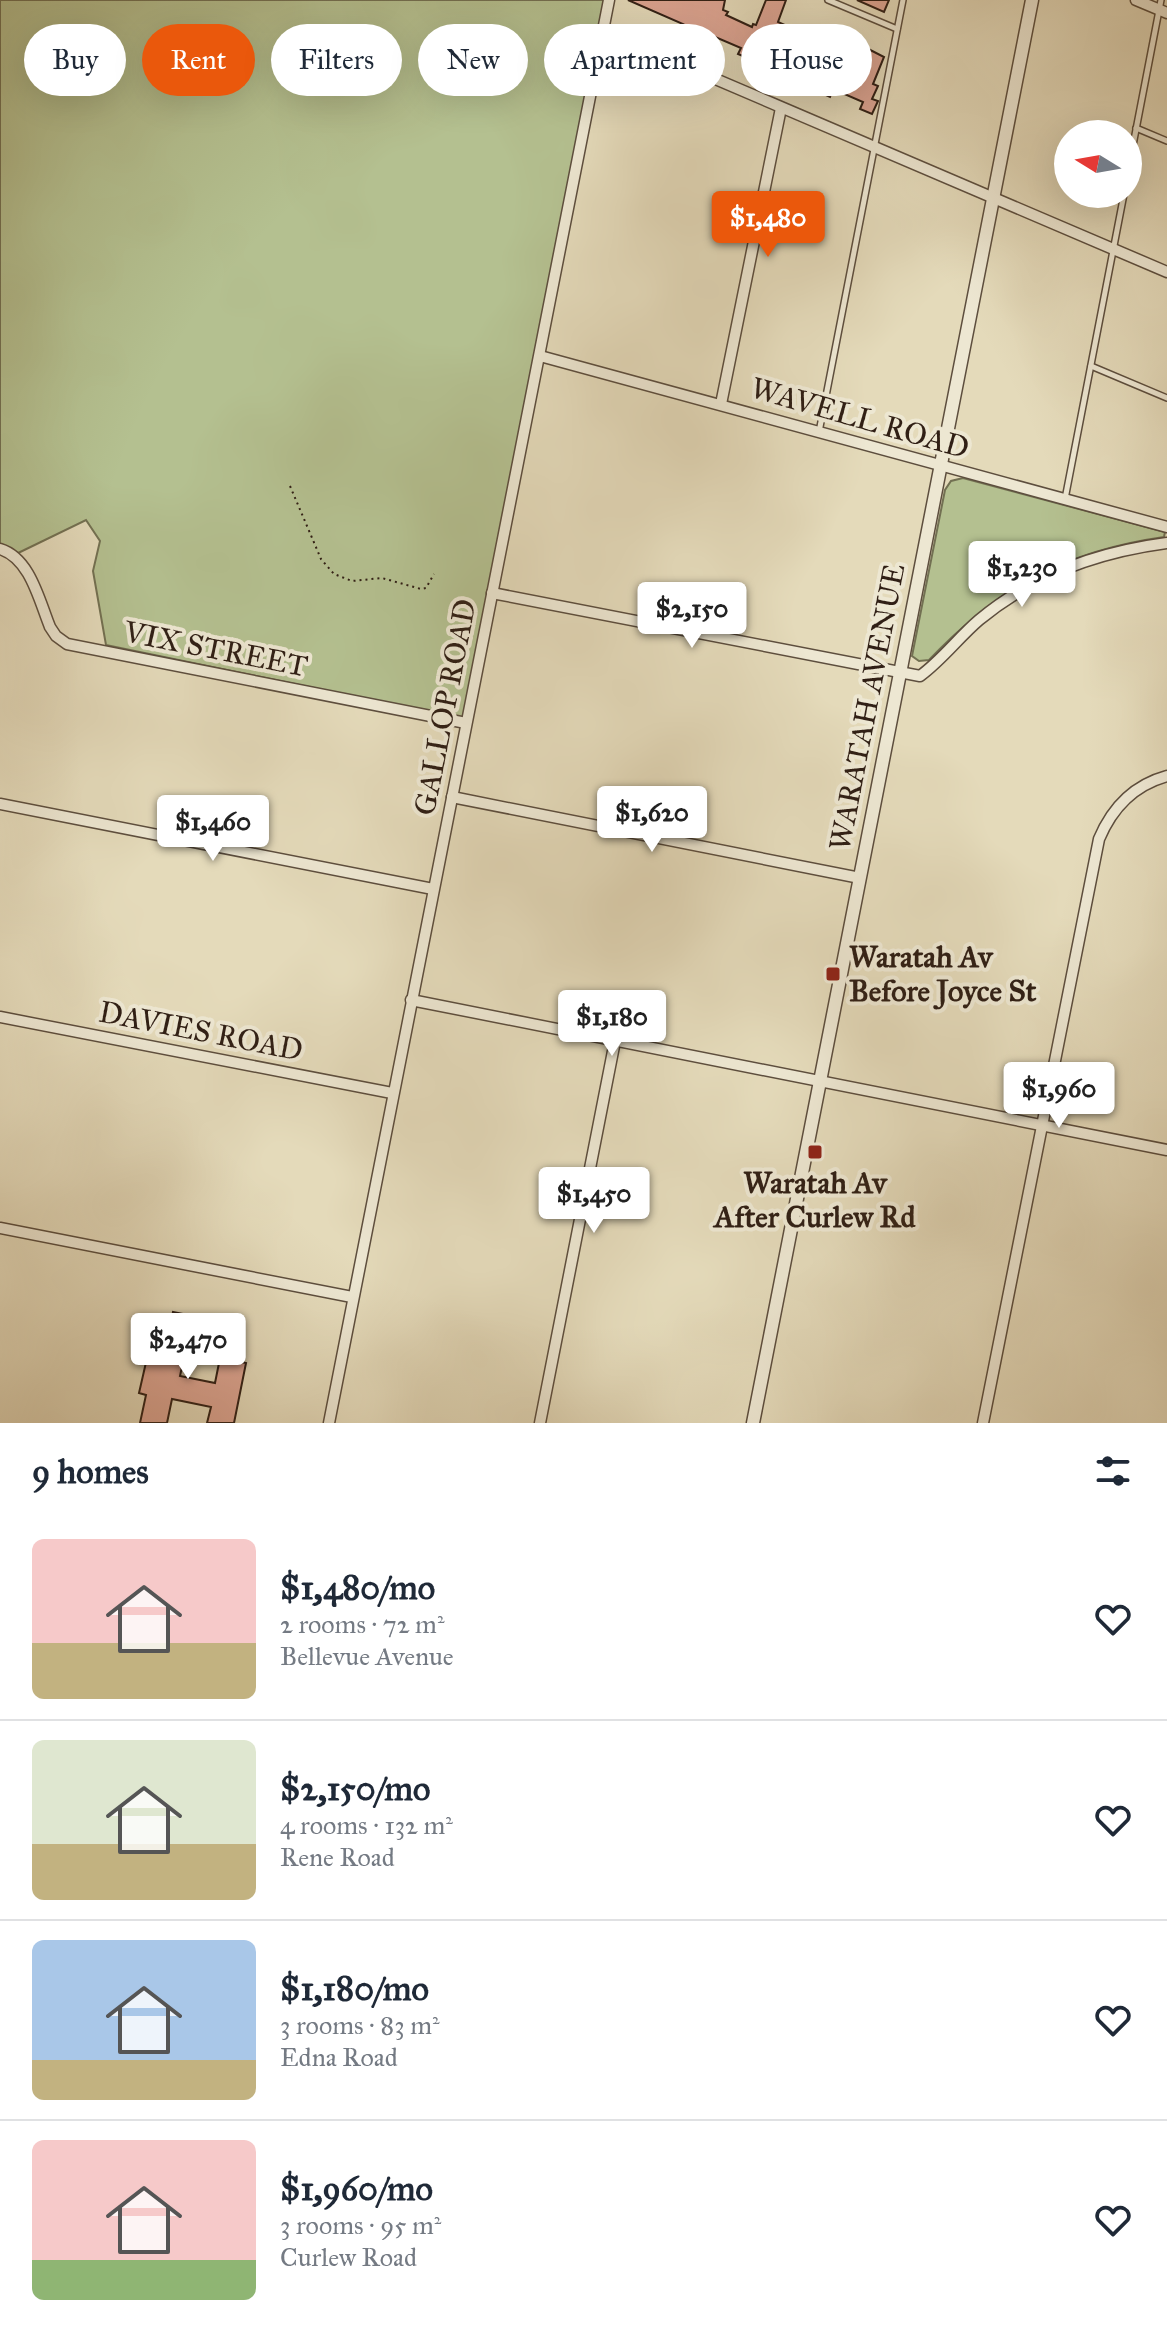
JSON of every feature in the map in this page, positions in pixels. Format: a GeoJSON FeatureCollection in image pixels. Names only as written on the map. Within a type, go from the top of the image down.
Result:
{"type":"FeatureCollection","features":[{"type":"Feature","properties":{"kind":"street","name":"GALLOP ROAD"},"geometry":{"type":"LineString","coordinates":[[604,24],[609,0]]}},
{"type":"Feature","properties":{"kind":"street","name":"WARATAH AVENUE"},"geometry":{"type":"LineString","coordinates":[[753,1423],[1032,0]]}},
{"type":"Feature","properties":{"kind":"street"},"geometry":{"type":"LineString","coordinates":[[1136,0],[1162,7]]}},
{"type":"Feature","properties":{"kind":"street"},"geometry":{"type":"LineString","coordinates":[[725,84],[1167,272]]}},
{"type":"Feature","properties":{"kind":"street","name":"GALLOP ROAD"},"geometry":{"type":"LineString","coordinates":[[329,1423],[590,96]]}},
{"type":"Feature","properties":{"kind":"street"},"geometry":{"type":"LineString","coordinates":[[721,404],[781,108]]}},
{"type":"Feature","properties":{"kind":"street","name":"WAVELL ROAD"},"geometry":{"type":"LineString","coordinates":[[540,356],[1167,527]]}},
{"type":"Feature","properties":{"kind":"street"},"geometry":{"type":"LineString","coordinates":[[492,593],[920,676],[1007,598],[1047,576],[1095,557],[1132,547],[1167,543]]}},
{"type":"Feature","properties":{"kind":"street","name":"VIX STREET"},"geometry":{"type":"LineString","coordinates":[[4,550],[26,570],[56,636],[67,644],[466,723]]}},
{"type":"Feature","properties":{"kind":"street"},"geometry":{"type":"LineString","coordinates":[[983,1423],[1099,839],[1105,824],[1127,797],[1139,787],[1167,776]]}},
{"type":"Feature","properties":{"kind":"street"},"geometry":{"type":"LineString","coordinates":[[452,797],[860,878]]}},
{"type":"Feature","properties":{"kind":"street"},"geometry":{"type":"LineString","coordinates":[[0,804],[433,889]]}},
{"type":"Feature","properties":{"kind":"street"},"geometry":{"type":"LineString","coordinates":[[411,1000],[1167,1150]]}},
{"type":"Feature","properties":{"kind":"street","name":"DAVIES ROAD"},"geometry":{"type":"LineString","coordinates":[[0,1017],[392,1093]]}},
{"type":"Feature","properties":{"kind":"street"},"geometry":{"type":"LineString","coordinates":[[540,1423],[615,1041]]}},
{"type":"Feature","properties":{"kind":"street"},"geometry":{"type":"LineString","coordinates":[[0,1228],[352,1297]]}},
{"type":"Feature","properties":{"kind":"lane"},"geometry":{"type":"LineString","coordinates":[[828,0],[897,29]]}},
{"type":"Feature","properties":{"kind":"lane"},"geometry":{"type":"LineString","coordinates":[[819,433],[903,0]]}},
{"type":"Feature","properties":{"kind":"lane"},"geometry":{"type":"LineString","coordinates":[[1138,120],[1162,7]]}},
{"type":"Feature","properties":{"kind":"lane"},"geometry":{"type":"LineString","coordinates":[[1142,131],[1167,141]]}},
{"type":"Feature","properties":{"kind":"lane"},"geometry":{"type":"LineString","coordinates":[[1065,500],[1121,208]]}},
{"type":"Feature","properties":{"kind":"lane"},"geometry":{"type":"LineString","coordinates":[[1090,366],[1167,398]]}},
{"type":"Feature","properties":{"kind":"path"},"geometry":{"type":"LineString","coordinates":[[290,486],[321,559],[334,574],[352,581],[382,578],[421,589],[426,588],[434,574]]}},
{"type":"Feature","properties":{"kind":"green space"},"geometry":{"type":"Polygon","coordinates":[[[0,0],[606,0],[601,24],[544,24],[544,96],[587,96],[464,719],[106,645],[93,571],[100,541],[86,520],[14,555],[0,547],[0,0]]]}},
{"type":"Feature","properties":{"kind":"green space"},"geometry":{"type":"Polygon","coordinates":[[[963,478],[1165,532],[1164,537],[1095,552],[1035,577],[980,612],[929,660],[919,661],[912,656],[945,490],[951,481],[963,478]]]}},
{"type":"Feature","properties":{"kind":"building"},"geometry":{"type":"Polygon","coordinates":[[[628,0],[725,0],[723,10],[728,12],[726,15],[746,24],[741,24],[741,48],[725,41],[725,24],[683,24],[628,0]]]}},
{"type":"Feature","properties":{"kind":"building"},"geometry":{"type":"Polygon","coordinates":[[[766,0],[786,0],[778,22],[782,24],[756,24],[766,0]]]}},
{"type":"Feature","properties":{"kind":"building"},"geometry":{"type":"Polygon","coordinates":[[[857,0],[889,0],[884,12],[857,0]]]}},
{"type":"Feature","properties":{"kind":"building"},"geometry":{"type":"Polygon","coordinates":[[[872,51],[884,57],[873,84],[878,86],[872,99],[878,101],[872,114],[860,109],[863,102],[849,96],[872,96],[872,51]]]}},
{"type":"Feature","properties":{"kind":"building"},"geometry":{"type":"Polygon","coordinates":[[[173,1312],[193,1316],[180,1376],[215,1383],[220,1358],[246,1363],[234,1423],[207,1423],[211,1407],[172,1399],[167,1423],[140,1423],[146,1395],[139,1393],[147,1358],[163,1361],[173,1312]]]}},
{"type":"Feature","properties":{"kind":"place","name":"Waratah Av Before Joyce St"},"geometry":{"type":"Point","coordinates":[833,974]}},
{"type":"Feature","properties":{"kind":"place","name":"Waratah Av After Curlew Rd"},"geometry":{"type":"Point","coordinates":[815,1152]}}]}
